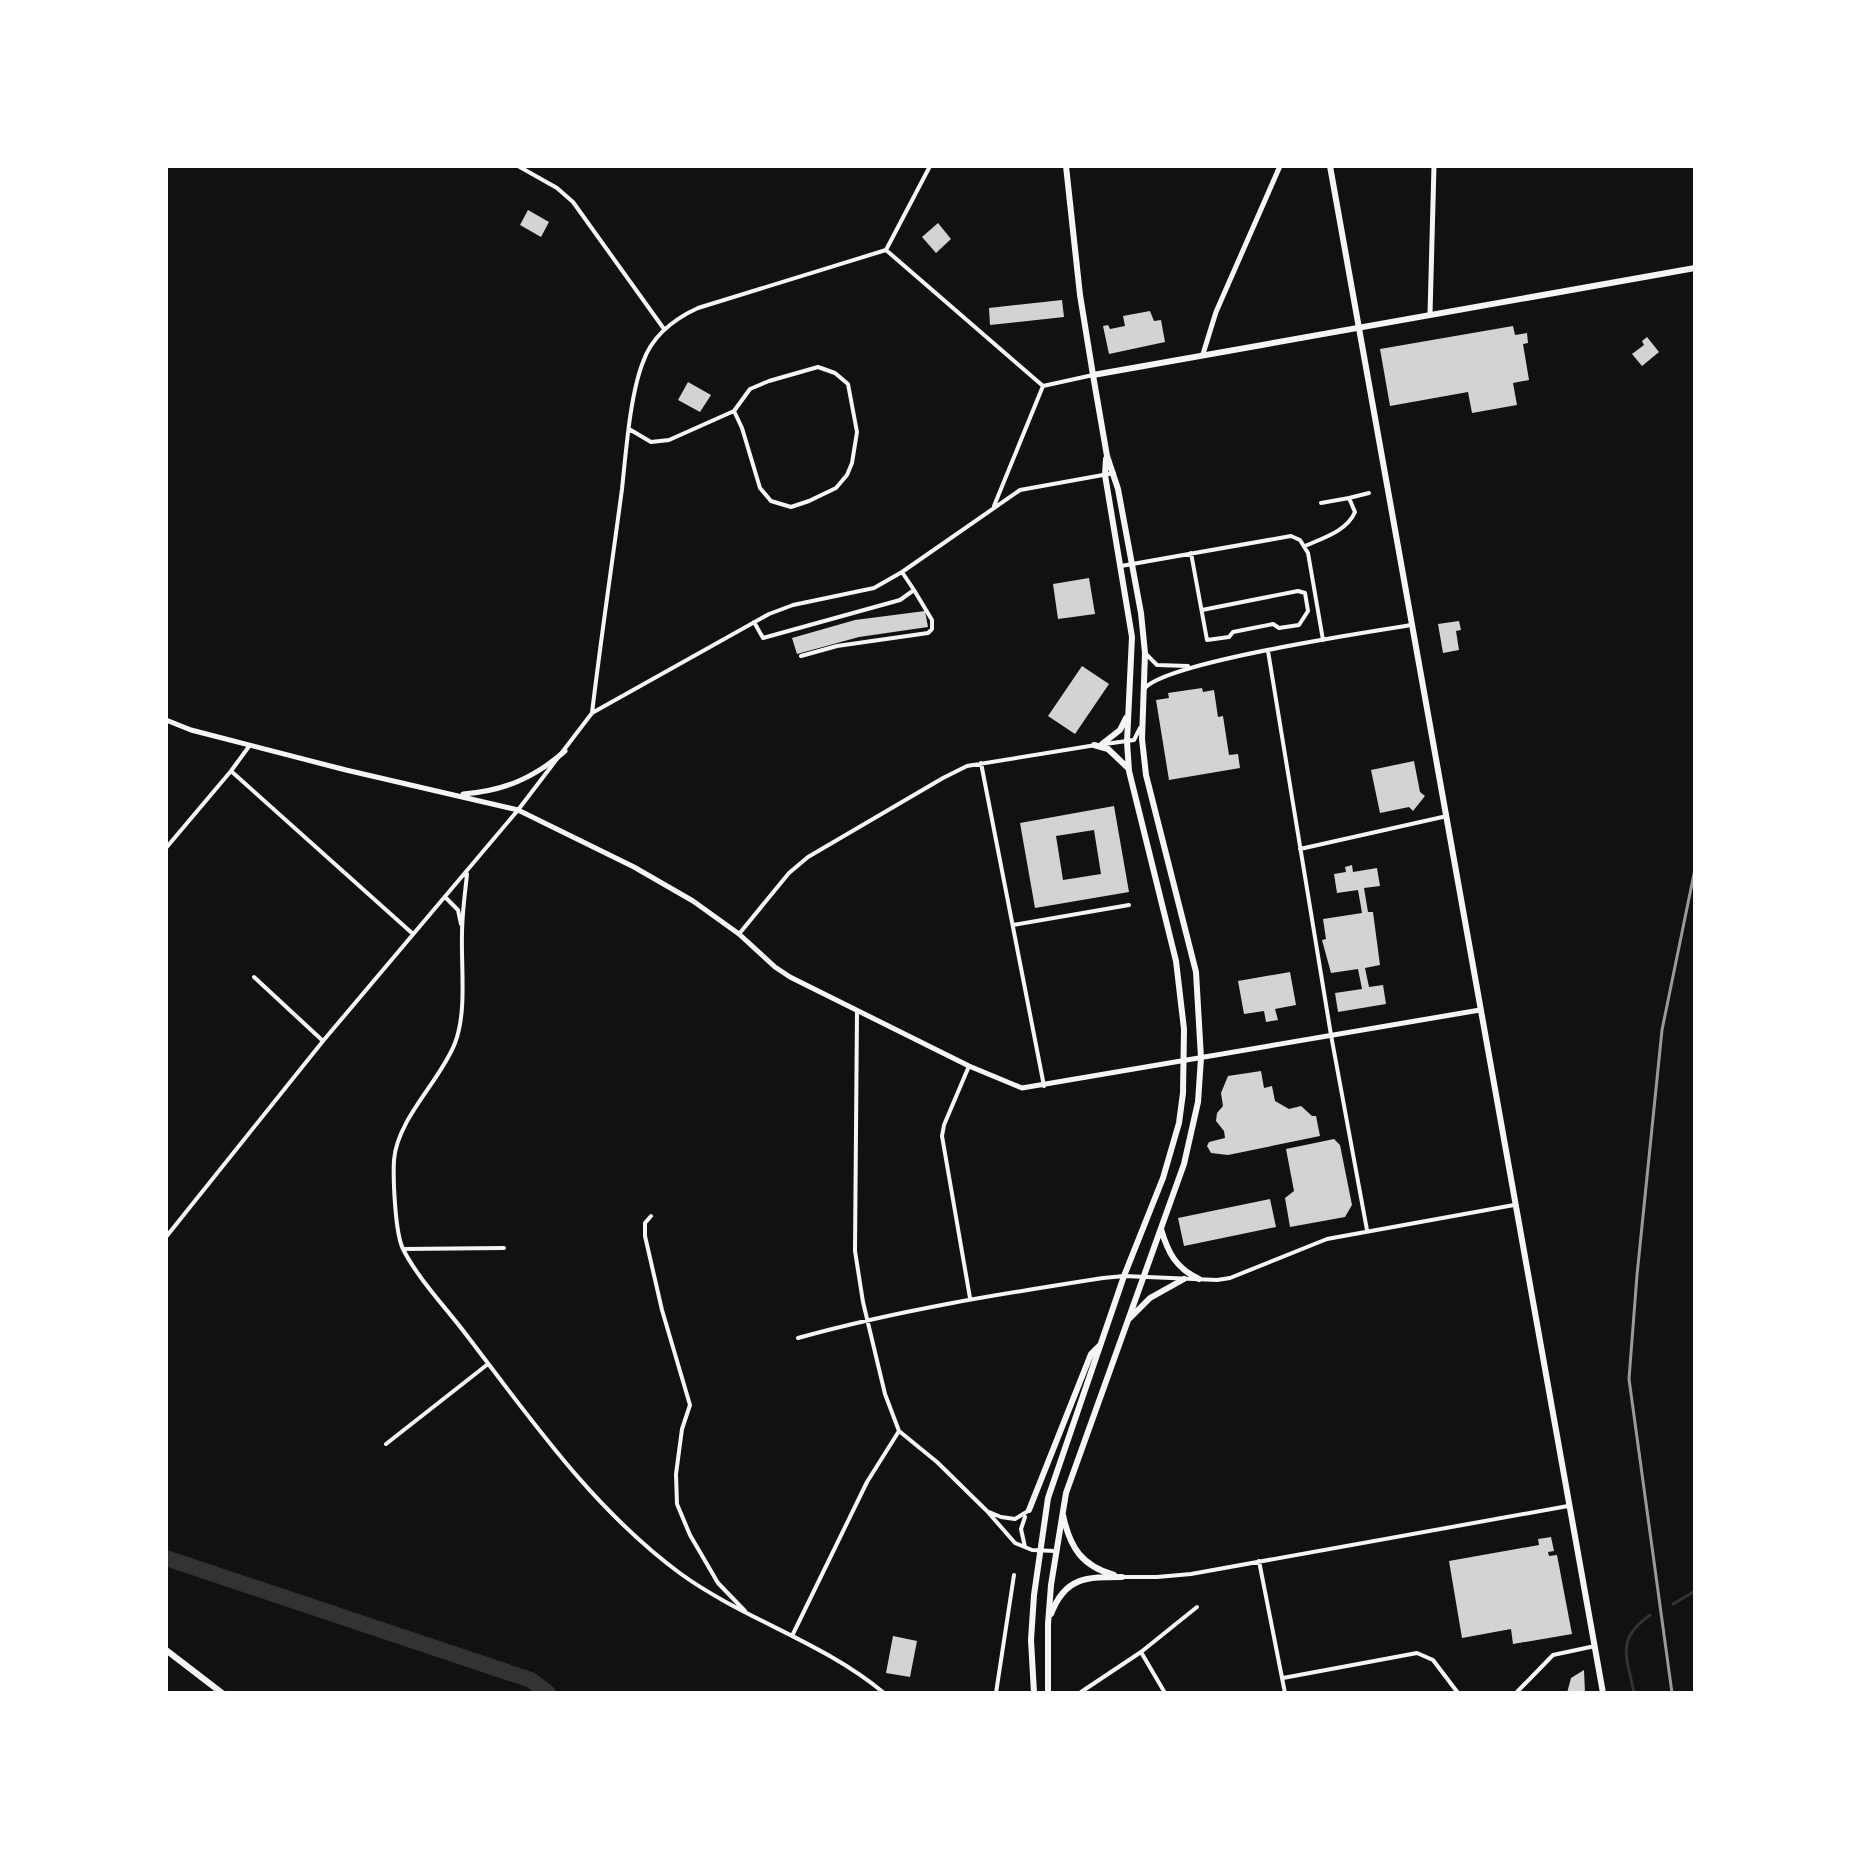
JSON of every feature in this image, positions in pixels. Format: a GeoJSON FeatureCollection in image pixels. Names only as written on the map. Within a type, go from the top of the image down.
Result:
{"type":"FeatureCollection","features":[{"type":"Feature","properties":{"kind":"main road"},"geometry":{"type":"LineString","coordinates":[[1048,1693],[1048,1624],[1062,1511],[1079,1452],[1188,1151],[1198,1102],[1201,1058],[1196,972],[1151,802],[1142,723],[1145,653],[1141,613],[1093,375],[1080,295],[1066,166]]}},
{"type":"Feature","properties":{"kind":"main road"},"geometry":{"type":"LineString","coordinates":[[1330,166],[1603,1693]]}},
{"type":"Feature","properties":{"kind":"main road"},"geometry":{"type":"LineString","coordinates":[[1093,375],[1695,268]]}},
{"type":"Feature","properties":{"kind":"main road"},"geometry":{"type":"LineString","coordinates":[[1034,1693],[1031,1640],[1039,1551],[1048,1498],[1124,1276],[1163,1178],[1181,1108],[1186,1061],[1176,961],[1129,771],[1128,710],[1133,648],[1105,475],[1107,456]]}},
{"type":"Feature","properties":{"kind":"main road"},"geometry":{"type":"LineString","coordinates":[[1128,710],[1125,725],[1098,744],[1108,749],[1129,771]]}},
{"type":"Feature","properties":{"kind":"main road"},"geometry":{"type":"LineString","coordinates":[[1161,1229],[1167,1252],[1177,1265],[1199,1279]]}},
{"type":"Feature","properties":{"kind":"main road"},"geometry":{"type":"LineString","coordinates":[[1127,1321],[1150,1298],[1184,1279]]}},
{"type":"Feature","properties":{"kind":"main road"},"geometry":{"type":"LineString","coordinates":[[1029,1510],[1091,1354],[1103,1342]]}},
{"type":"Feature","properties":{"kind":"main road"},"geometry":{"type":"LineString","coordinates":[[1062,1511],[1066,1532],[1077,1553],[1097,1570],[1122,1577]]}},
{"type":"Feature","properties":{"kind":"main road"},"geometry":{"type":"LineString","coordinates":[[1048,1624],[1059,1597],[1069,1586],[1080,1580],[1122,1577]]}},
{"type":"Feature","properties":{"kind":"main road"},"geometry":{"type":"LineString","coordinates":[[166,1650],[222,1693]]}},
{"type":"Feature","properties":{"kind":"street"},"geometry":{"type":"LineString","coordinates":[[518,166],[557,188],[573,202],[664,329]]}},
{"type":"Feature","properties":{"kind":"street"},"geometry":{"type":"LineString","coordinates":[[592,713],[629,429],[642,364],[664,329],[680,316],[886,250],[930,166]]}},
{"type":"Feature","properties":{"kind":"street"},"geometry":{"type":"LineString","coordinates":[[1203,354],[1213,320],[1280,166]]}},
{"type":"Feature","properties":{"kind":"street"},"geometry":{"type":"LineString","coordinates":[[1430,314],[1434,166]]}},
{"type":"Feature","properties":{"kind":"street"},"geometry":{"type":"LineString","coordinates":[[886,250],[1043,386]]}},
{"type":"Feature","properties":{"kind":"street"},"geometry":{"type":"LineString","coordinates":[[629,429],[651,442],[669,440],[734,411],[750,389],[818,367],[835,373],[848,384],[857,432],[847,475],[836,488],[809,501],[791,507],[771,501],[760,488],[746,439],[734,411]]}},
{"type":"Feature","properties":{"kind":"street"},"geometry":{"type":"LineString","coordinates":[[1043,386],[1093,375]]}},
{"type":"Feature","properties":{"kind":"street"},"geometry":{"type":"LineString","coordinates":[[994,506],[1043,386]]}},
{"type":"Feature","properties":{"kind":"street"},"geometry":{"type":"LineString","coordinates":[[166,1237],[323,1041],[518,810],[592,713],[754,622],[793,605],[874,588],[1020,490],[1114,473]]}},
{"type":"Feature","properties":{"kind":"street"},"geometry":{"type":"LineString","coordinates":[[1321,503],[1369,493]]}},
{"type":"Feature","properties":{"kind":"street"},"geometry":{"type":"LineString","coordinates":[[1305,546],[1338,531],[1352,519],[1355,512],[1349,498]]}},
{"type":"Feature","properties":{"kind":"street"},"geometry":{"type":"LineString","coordinates":[[1121,566],[1291,536],[1305,546],[1323,640]]}},
{"type":"Feature","properties":{"kind":"street"},"geometry":{"type":"LineString","coordinates":[[1191,553],[1206,637],[1211,641],[1229,637],[1233,632],[1273,624],[1279,628],[1299,625],[1308,611],[1305,593],[1298,591],[1202,610]]}},
{"type":"Feature","properties":{"kind":"street"},"geometry":{"type":"LineString","coordinates":[[801,656],[837,646],[931,632],[932,620],[902,572]]}},
{"type":"Feature","properties":{"kind":"street"},"geometry":{"type":"LineString","coordinates":[[754,622],[763,638],[900,600],[914,590]]}},
{"type":"Feature","properties":{"kind":"street"},"geometry":{"type":"LineString","coordinates":[[1143,691],[1156,678],[1195,666],[1412,625]]}},
{"type":"Feature","properties":{"kind":"street"},"geometry":{"type":"LineString","coordinates":[[1268,651],[1331,1035],[1367,1230]]}},
{"type":"Feature","properties":{"kind":"street"},"geometry":{"type":"LineString","coordinates":[[1145,653],[1157,665],[1195,666]]}},
{"type":"Feature","properties":{"kind":"street"},"geometry":{"type":"LineString","coordinates":[[166,720],[191,730],[346,770],[518,810],[638,869],[693,901],[739,934],[775,967],[969,1066],[1022,1088],[1480,1010]]}},
{"type":"Feature","properties":{"kind":"street"},"geometry":{"type":"LineString","coordinates":[[739,934],[789,873],[808,857],[943,778],[981,763],[1127,742],[1139,734],[1142,723]]}},
{"type":"Feature","properties":{"kind":"street"},"geometry":{"type":"LineString","coordinates":[[166,848],[250,745]]}},
{"type":"Feature","properties":{"kind":"street"},"geometry":{"type":"LineString","coordinates":[[458,794],[491,792],[515,785],[546,768],[565,751]]}},
{"type":"Feature","properties":{"kind":"street"},"geometry":{"type":"LineString","coordinates":[[981,763],[1044,1086]]}},
{"type":"Feature","properties":{"kind":"street"},"geometry":{"type":"LineString","coordinates":[[231,771],[413,934]]}},
{"type":"Feature","properties":{"kind":"street"},"geometry":{"type":"LineString","coordinates":[[1300,849],[1447,816]]}},
{"type":"Feature","properties":{"kind":"street"},"geometry":{"type":"LineString","coordinates":[[467,872],[462,931],[462,993],[456,1041],[403,1130],[394,1156],[396,1206],[403,1249],[559,1457],[626,1528],[681,1574],[723,1602],[865,1677],[884,1693]]}},
{"type":"Feature","properties":{"kind":"street"},"geometry":{"type":"LineString","coordinates":[[445,897],[458,910],[462,931]]}},
{"type":"Feature","properties":{"kind":"street"},"geometry":{"type":"LineString","coordinates":[[1013,925],[1129,905]]}},
{"type":"Feature","properties":{"kind":"street"},"geometry":{"type":"LineString","coordinates":[[254,977],[323,1041]]}},
{"type":"Feature","properties":{"kind":"street"},"geometry":{"type":"LineString","coordinates":[[857,1011],[853,1226],[857,1270],[885,1394],[899,1431],[937,1462],[1015,1543],[1025,1549],[1055,1551]]}},
{"type":"Feature","properties":{"kind":"street"},"geometry":{"type":"LineString","coordinates":[[969,1066],[942,1136],[970,1298]]}},
{"type":"Feature","properties":{"kind":"street"},"geometry":{"type":"LineString","coordinates":[[798,1338],[867,1319],[970,1298],[1124,1276],[1230,1278],[1327,1239],[1514,1205]]}},
{"type":"Feature","properties":{"kind":"street"},"geometry":{"type":"LineString","coordinates":[[651,1216],[645,1223],[645,1236],[662,1310],[690,1405],[682,1429],[676,1474],[677,1504],[690,1535],[718,1583],[749,1616]]}},
{"type":"Feature","properties":{"kind":"street"},"geometry":{"type":"LineString","coordinates":[[403,1249],[504,1248]]}},
{"type":"Feature","properties":{"kind":"street"},"geometry":{"type":"LineString","coordinates":[[386,1444],[488,1364]]}},
{"type":"Feature","properties":{"kind":"street"},"geometry":{"type":"LineString","coordinates":[[792,1636],[867,1482],[899,1431]]}},
{"type":"Feature","properties":{"kind":"street"},"geometry":{"type":"LineString","coordinates":[[1122,1577],[1191,1574],[1570,1505]]}},
{"type":"Feature","properties":{"kind":"street"},"geometry":{"type":"LineString","coordinates":[[987,1511],[1009,1519],[1022,1517],[1029,1510]]}},
{"type":"Feature","properties":{"kind":"street"},"geometry":{"type":"LineString","coordinates":[[1025,1549],[1021,1529],[1029,1510]]}},
{"type":"Feature","properties":{"kind":"street"},"geometry":{"type":"LineString","coordinates":[[1259,1561],[1285,1693]]}},
{"type":"Feature","properties":{"kind":"street"},"geometry":{"type":"LineString","coordinates":[[996,1693],[1014,1575]]}},
{"type":"Feature","properties":{"kind":"street"},"geometry":{"type":"LineString","coordinates":[[1081,1692],[1141,1652],[1197,1607]]}},
{"type":"Feature","properties":{"kind":"street"},"geometry":{"type":"LineString","coordinates":[[1516,1693],[1553,1655],[1595,1646]]}},
{"type":"Feature","properties":{"kind":"street"},"geometry":{"type":"LineString","coordinates":[[1141,1652],[1165,1693]]}},
{"type":"Feature","properties":{"kind":"street"},"geometry":{"type":"LineString","coordinates":[[1283,1678],[1417,1653],[1433,1660],[1451,1688],[1458,1693]]}},
{"type":"Feature","properties":{"kind":"building"},"geometry":{"type":"Polygon","coordinates":[[[528,210],[549,222],[541,237],[520,225],[528,210]]]}},
{"type":"Feature","properties":{"kind":"building"},"geometry":{"type":"Polygon","coordinates":[[[938,223],[951,239],[936,253],[922,237],[938,223]]]}},
{"type":"Feature","properties":{"kind":"building"},"geometry":{"type":"Polygon","coordinates":[[[1062,300],[1064,317],[990,325],[989,308],[1062,300]]]}},
{"type":"Feature","properties":{"kind":"building"},"geometry":{"type":"Polygon","coordinates":[[[1150,311],[1154,321],[1161,320],[1165,342],[1109,354],[1103,326],[1108,325],[1110,329],[1125,326],[1123,316],[1150,311]]]}},
{"type":"Feature","properties":{"kind":"building"},"geometry":{"type":"Polygon","coordinates":[[[1513,326],[1515,335],[1527,333],[1528,343],[1523,344],[1529,380],[1513,383],[1517,405],[1472,413],[1468,392],[1390,406],[1380,349],[1513,326]]]}},
{"type":"Feature","properties":{"kind":"building"},"geometry":{"type":"Polygon","coordinates":[[[1647,337],[1659,352],[1642,366],[1632,354],[1644,345],[1642,341],[1647,337]]]}},
{"type":"Feature","properties":{"kind":"building"},"geometry":{"type":"Polygon","coordinates":[[[688,382],[711,395],[700,412],[678,400],[688,382]]]}},
{"type":"Feature","properties":{"kind":"building"},"geometry":{"type":"Polygon","coordinates":[[[1089,578],[1095,614],[1058,619],[1053,584],[1089,578]]]}},
{"type":"Feature","properties":{"kind":"building"},"geometry":{"type":"Polygon","coordinates":[[[925,611],[928,627],[859,637],[797,654],[792,638],[855,620],[925,611]]]}},
{"type":"Feature","properties":{"kind":"building"},"geometry":{"type":"Polygon","coordinates":[[[1459,621],[1461,630],[1456,631],[1459,650],[1443,653],[1438,624],[1459,621]]]}},
{"type":"Feature","properties":{"kind":"building"},"geometry":{"type":"Polygon","coordinates":[[[1082,666],[1109,684],[1075,734],[1048,716],[1082,666]]]}},
{"type":"Feature","properties":{"kind":"building"},"geometry":{"type":"Polygon","coordinates":[[[1202,688],[1203,692],[1214,690],[1218,717],[1223,716],[1229,755],[1238,754],[1240,768],[1169,780],[1156,700],[1169,698],[1168,693],[1202,688]]]}},
{"type":"Feature","properties":{"kind":"building"},"geometry":{"type":"Polygon","coordinates":[[[1414,761],[1420,792],[1425,796],[1413,811],[1409,807],[1380,813],[1371,770],[1414,761]]]}},
{"type":"Feature","properties":{"kind":"building"},"geometry":{"type":"Polygon","coordinates":[[[1114,806],[1129,892],[1035,908],[1020,823],[1114,806]],[[1094,830],[1056,836],[1063,880],[1101,874],[1094,830]]]}},
{"type":"Feature","properties":{"kind":"building"},"geometry":{"type":"Polygon","coordinates":[[[1352,865],[1353,872],[1377,868],[1380,886],[1364,888],[1368,912],[1373,912],[1380,965],[1365,968],[1369,987],[1383,985],[1386,1004],[1338,1012],[1335,993],[1362,989],[1358,969],[1331,973],[1322,940],[1326,939],[1323,919],[1362,913],[1358,890],[1337,893],[1334,874],[1346,872],[1345,867],[1352,865]]]}},
{"type":"Feature","properties":{"kind":"building"},"geometry":{"type":"Polygon","coordinates":[[[1290,972],[1296,1005],[1275,1009],[1278,1020],[1266,1022],[1264,1011],[1244,1014],[1238,981],[1290,972]]]}},
{"type":"Feature","properties":{"kind":"building"},"geometry":{"type":"Polygon","coordinates":[[[1261,1071],[1264,1088],[1272,1086],[1275,1101],[1289,1109],[1301,1106],[1316,1116],[1320,1136],[1228,1155],[1211,1153],[1207,1146],[1209,1142],[1225,1138],[1216,1121],[1217,1113],[1223,1106],[1221,1093],[1228,1076],[1261,1071]]]}},
{"type":"Feature","properties":{"kind":"building"},"geometry":{"type":"Polygon","coordinates":[[[1334,1139],[1340,1145],[1352,1205],[1345,1217],[1290,1227],[1285,1198],[1294,1191],[1286,1149],[1334,1139]]]}},
{"type":"Feature","properties":{"kind":"building"},"geometry":{"type":"Polygon","coordinates":[[[1270,1199],[1276,1227],[1184,1246],[1178,1218],[1270,1199]]]}},
{"type":"Feature","properties":{"kind":"building"},"geometry":{"type":"Polygon","coordinates":[[[1551,1537],[1554,1551],[1548,1552],[1549,1556],[1557,1555],[1572,1634],[1513,1644],[1511,1629],[1462,1638],[1449,1561],[1539,1545],[1538,1539],[1551,1537]]]}},
{"type":"Feature","properties":{"kind":"building"},"geometry":{"type":"Polygon","coordinates":[[[893,1636],[917,1641],[910,1677],[886,1673],[893,1636]]]}},
{"type":"Feature","properties":{"kind":"building"},"geometry":{"type":"Polygon","coordinates":[[[1584,1670],[1585,1693],[1567,1693],[1571,1678],[1584,1670]]]}},
{"type":"Feature","properties":{"kind":"waterway"},"geometry":{"type":"LineString","coordinates":[[166,1558],[531,1680],[548,1693]]}},
{"type":"Feature","properties":{"kind":"waterway"},"geometry":{"type":"LineString","coordinates":[[1673,1604],[1695,1591]]}},
{"type":"Feature","properties":{"kind":"waterway"},"geometry":{"type":"LineString","coordinates":[[1634,1693],[1626,1650],[1632,1633],[1650,1615]]}},
{"type":"Feature","properties":{"kind":"railway"},"geometry":{"type":"LineString","coordinates":[[1672,1693],[1629,1379],[1662,1030],[1695,869]]}}]}
